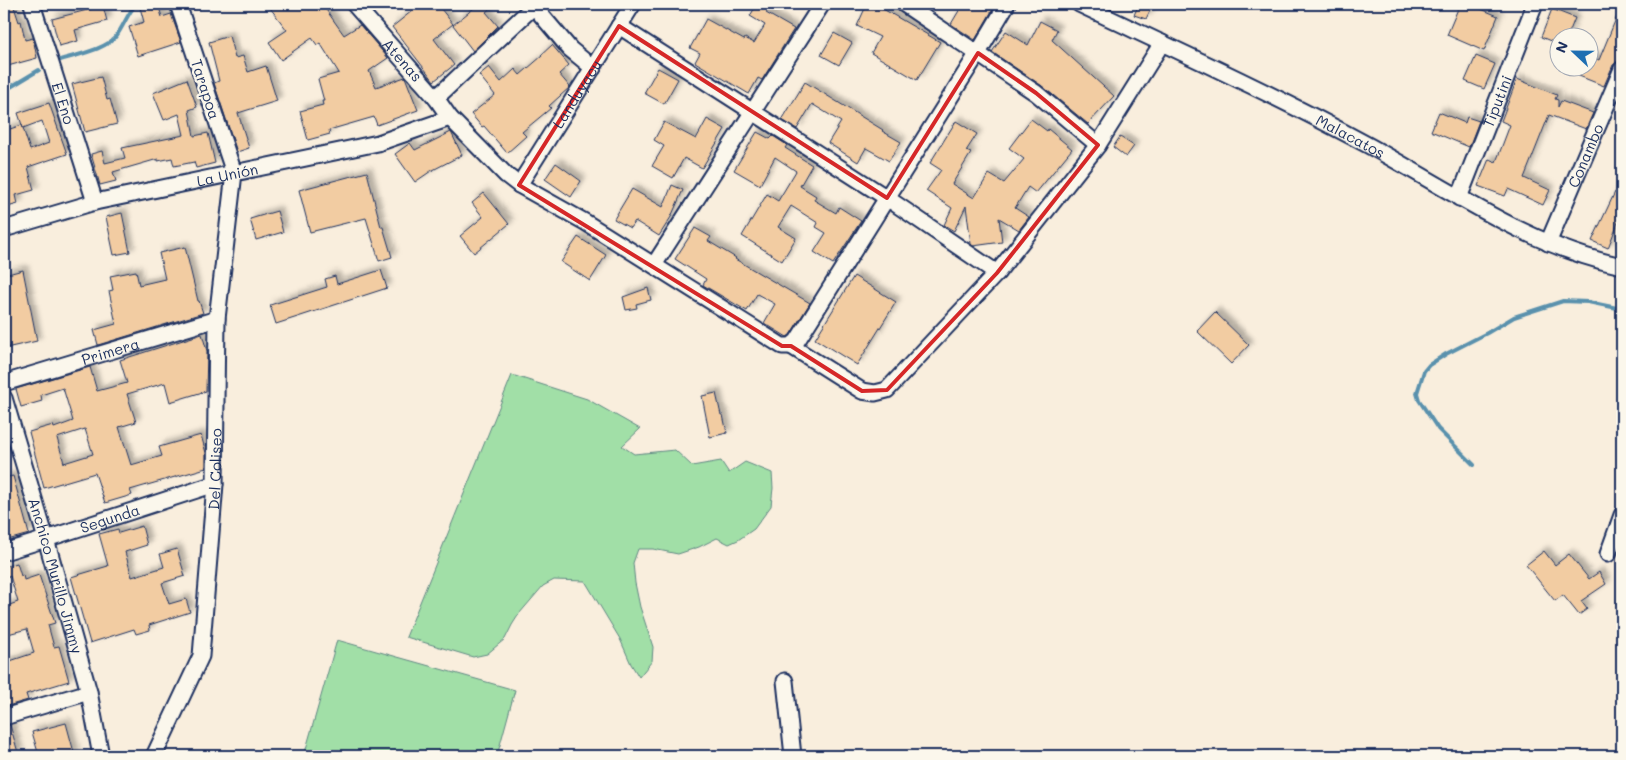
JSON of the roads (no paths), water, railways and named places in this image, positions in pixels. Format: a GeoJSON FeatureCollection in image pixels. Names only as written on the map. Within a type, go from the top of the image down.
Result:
{"type":"FeatureCollection","features":[{"type":"Feature","properties":{"kind":"street","name":"El Eno"},"geometry":{"type":"LineString","coordinates":[[32,4],[95,202]]}},
{"type":"Feature","properties":{"kind":"street","name":"Tarapoa"},"geometry":{"type":"LineString","coordinates":[[178,4],[234,173]]}},
{"type":"Feature","properties":{"kind":"street","name":"Atenas"},"geometry":{"type":"LineString","coordinates":[[354,4],[436,98],[450,118],[506,175],[519,185],[585,222],[782,346],[792,346],[862,391],[875,393],[887,390],[997,273],[1098,145],[1162,43]]}},
{"type":"Feature","properties":{"kind":"street","name":"Landuyacu"},"geometry":{"type":"LineString","coordinates":[[519,185],[633,4]]}},
{"type":"Feature","properties":{"kind":"street"},"geometry":{"type":"LineString","coordinates":[[654,265],[822,4]]}},
{"type":"Feature","properties":{"kind":"street"},"geometry":{"type":"LineString","coordinates":[[904,4],[1036,93],[1098,145]]}},
{"type":"Feature","properties":{"kind":"street"},"geometry":{"type":"LineString","coordinates":[[792,346],[797,341],[887,198],[1007,4]]}},
{"type":"Feature","properties":{"kind":"street","name":"Malacatos"},"geometry":{"type":"LineString","coordinates":[[1079,4],[1314,116],[1511,226],[1548,243],[1599,261],[1622,266]]}},
{"type":"Feature","properties":{"kind":"street","name":"Tiputini"},"geometry":{"type":"LineString","coordinates":[[1459,198],[1535,4]]}},
{"type":"Feature","properties":{"kind":"street"},"geometry":{"type":"LineString","coordinates":[[436,98],[533,5],[570,49],[593,68]]}},
{"type":"Feature","properties":{"kind":"street"},"geometry":{"type":"LineString","coordinates":[[619,26],[887,198],[997,273]]}},
{"type":"Feature","properties":{"kind":"street","name":"Conambo"},"geometry":{"type":"LineString","coordinates":[[1548,243],[1622,69]]}},
{"type":"Feature","properties":{"kind":"street","name":"La Unión"},"geometry":{"type":"LineString","coordinates":[[4,229],[95,202],[378,143],[450,118]]}},
{"type":"Feature","properties":{"kind":"street","name":"Del Coliseo"},"geometry":{"type":"LineString","coordinates":[[154,756],[201,656],[215,484],[218,319],[234,173]]}},
{"type":"Feature","properties":{"kind":"street","name":"Primera"},"geometry":{"type":"LineString","coordinates":[[4,383],[218,319]]}},
{"type":"Feature","properties":{"kind":"street","name":"Anchico Murillo Jimmy"},"geometry":{"type":"LineString","coordinates":[[4,398],[88,692],[101,756]]}},
{"type":"Feature","properties":{"kind":"street","name":"Segunda"},"geometry":{"type":"LineString","coordinates":[[4,552],[215,484]]}},
{"type":"Feature","properties":{"kind":"street"},"geometry":{"type":"LineString","coordinates":[[1608,554],[1622,515]]}},
{"type":"Feature","properties":{"kind":"street"},"geometry":{"type":"LineString","coordinates":[[785,681],[793,756]]}},
{"type":"Feature","properties":{"kind":"street"},"geometry":{"type":"LineString","coordinates":[[4,717],[88,692]]}},
{"type":"Feature","properties":{"kind":"waterway"},"geometry":{"type":"LineString","coordinates":[[60,60],[99,48],[113,40],[136,4]]}},
{"type":"Feature","properties":{"kind":"waterway"},"geometry":{"type":"LineString","coordinates":[[4,91],[39,70]]}},
{"type":"Feature","properties":{"kind":"waterway"},"geometry":{"type":"LineString","coordinates":[[1474,465],[1438,429],[1419,400],[1417,393],[1424,371],[1429,365],[1514,317],[1563,301],[1588,302],[1622,309]]}}]}
